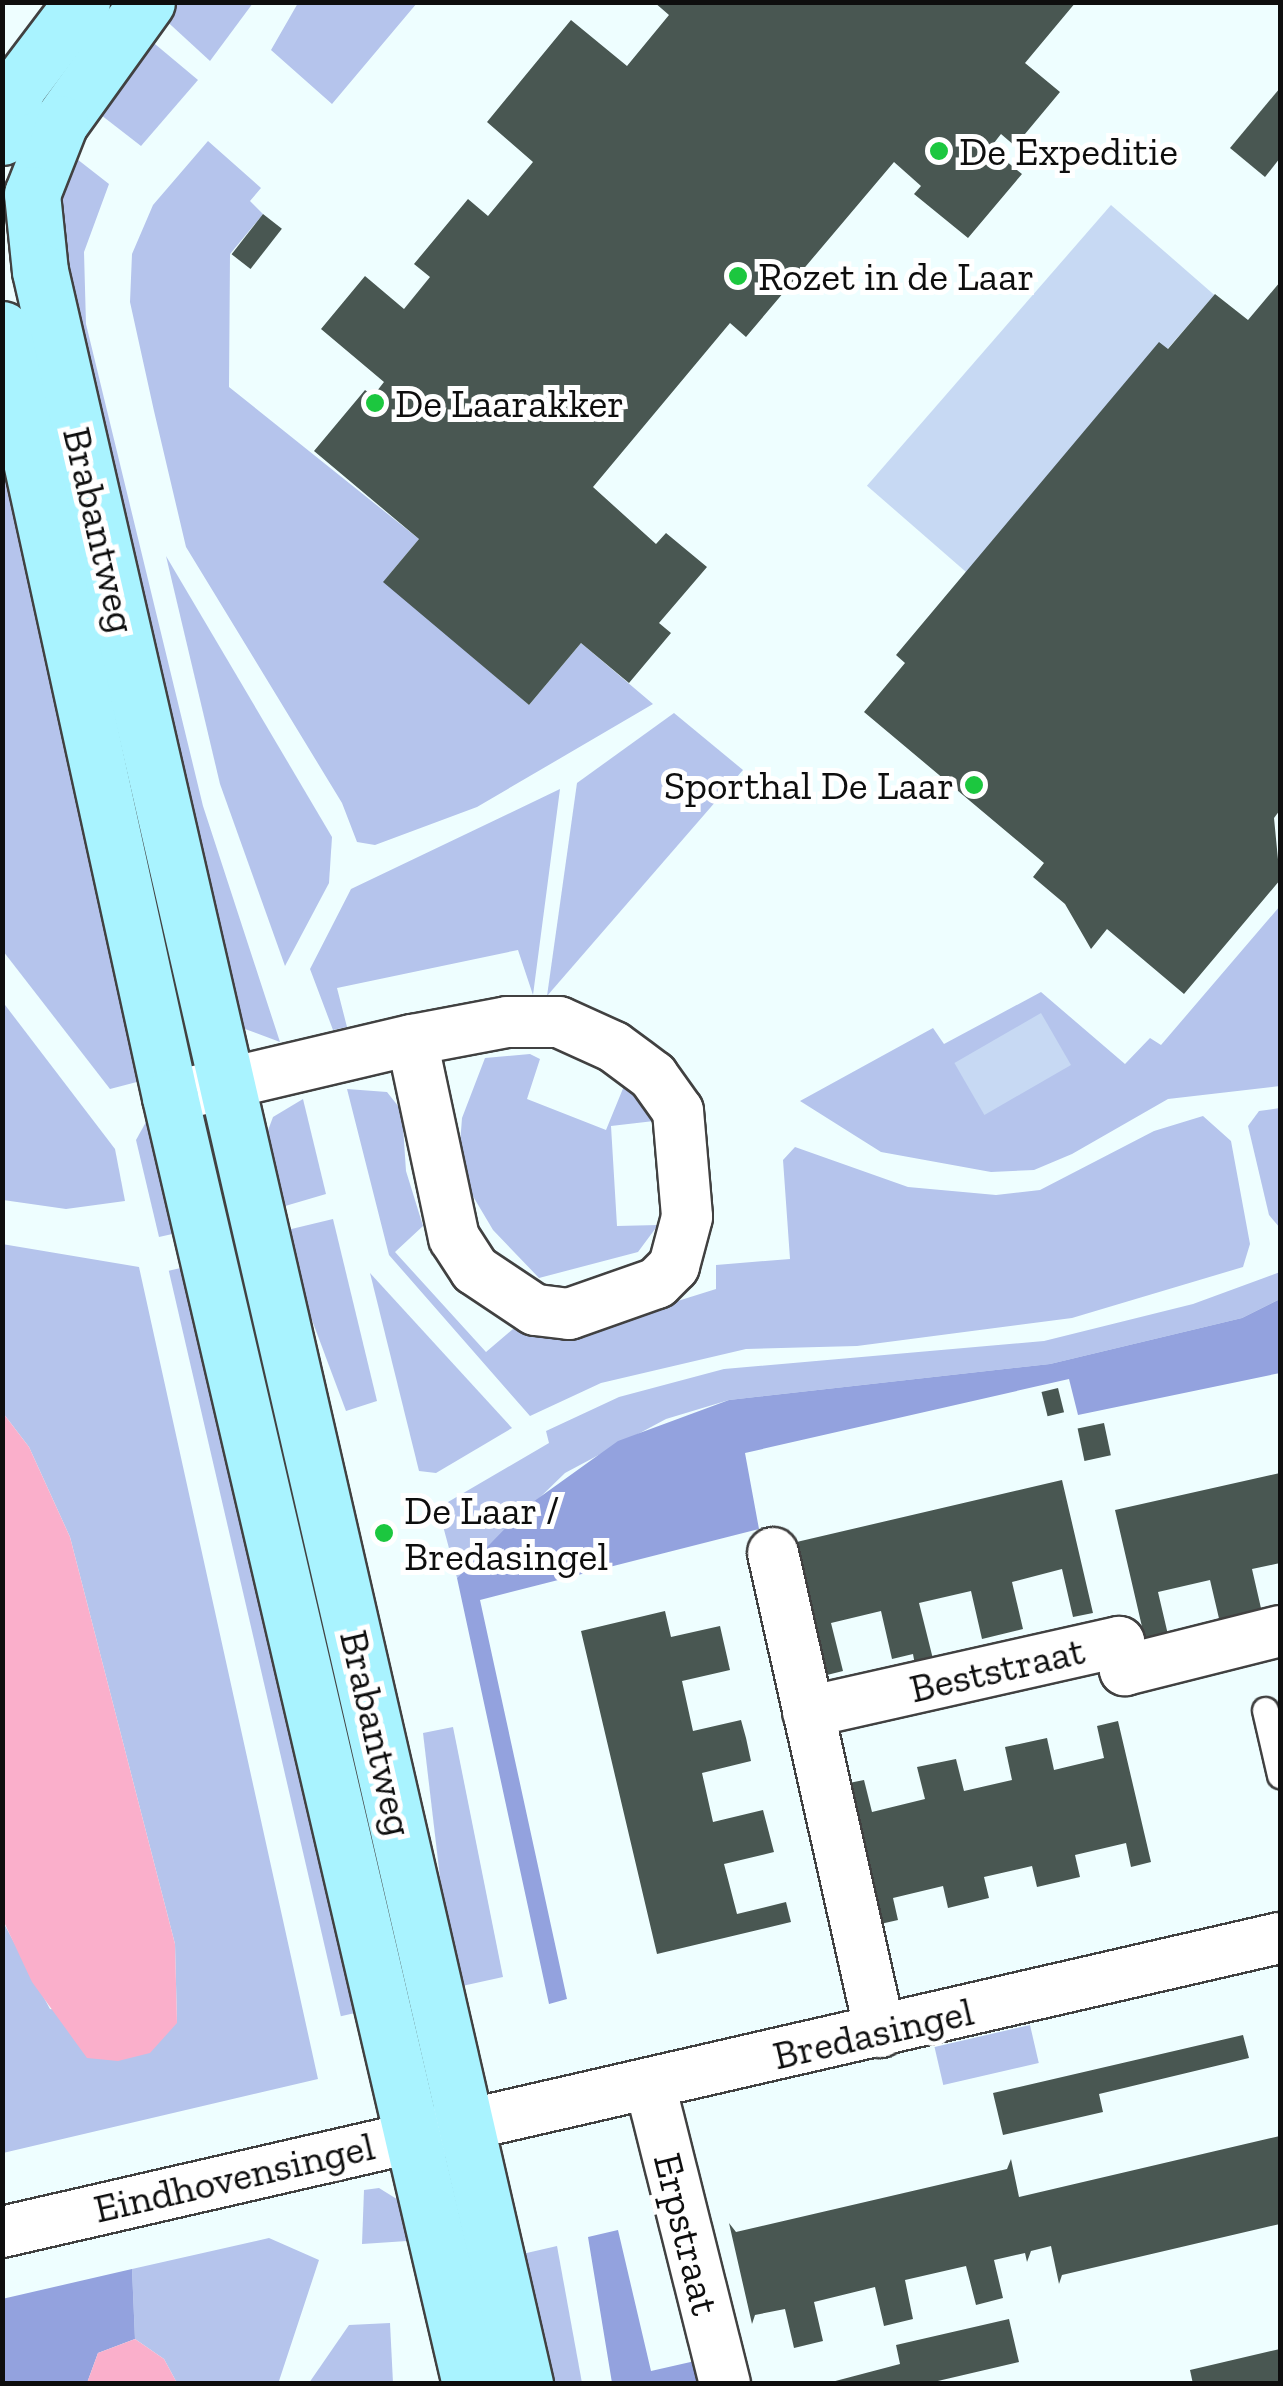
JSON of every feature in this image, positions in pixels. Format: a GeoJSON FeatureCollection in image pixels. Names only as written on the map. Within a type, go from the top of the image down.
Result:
{"type":"FeatureCollection","features":[{"type":"Feature","properties":{"kind":"street"},"geometry":{"type":"LineString","coordinates":[[60,123],[8,100],[82,2]]}},
{"type":"Feature","properties":{"kind":"street","name":"Brabantweg"},"geometry":{"type":"LineString","coordinates":[[147,2],[60,123],[32,194],[40,271],[525,2384]]}},
{"type":"Feature","properties":{"kind":"street","name":"Brabantweg"},"geometry":{"type":"LineString","coordinates":[[2,329],[170,1098],[470,2384]]}},
{"type":"Feature","properties":{"kind":"street"},"geometry":{"type":"LineString","coordinates":[[170,1098],[412,1040],[507,1022],[559,1022],[614,1046],[653,1076],[678,1111],[686,1217],[674,1266],[658,1283],[568,1314],[535,1310],[475,1270],[454,1238],[412,1040]]}},
{"type":"Feature","properties":{"kind":"street"},"geometry":{"type":"LineString","coordinates":[[772,1553],[880,2032]]}},
{"type":"Feature","properties":{"kind":"street","name":"Beststraat"},"geometry":{"type":"LineString","coordinates":[[808,1712],[1119,1642],[1125,1670],[1280,1631]]}},
{"type":"Feature","properties":{"kind":"street","name":"Bredasingel"},"geometry":{"type":"LineString","coordinates":[[466,2124],[1280,1938]]}},
{"type":"Feature","properties":{"kind":"street","name":"Erpstraat"},"geometry":{"type":"LineString","coordinates":[[650,2085],[725,2384]]}},
{"type":"Feature","properties":{"kind":"street","name":"Eindhovensingel"},"geometry":{"type":"LineString","coordinates":[[2,2232],[466,2124]]}},
{"type":"Feature","properties":{"kind":"lane"},"geometry":{"type":"LineString","coordinates":[[1265,1710],[1280,1776]]}},
{"type":"Feature","properties":{"kind":"shaded area"},"geometry":{"type":"Polygon","coordinates":[[[298,2],[417,3],[332,104],[271,50],[298,2]]]}},
{"type":"Feature","properties":{"kind":"shaded area"},"geometry":{"type":"Polygon","coordinates":[[[171,3],[253,3],[210,61],[160,15],[171,3]]]}},
{"type":"Feature","properties":{"kind":"shaded area"},"geometry":{"type":"Polygon","coordinates":[[[143,34],[198,80],[141,146],[92,108],[143,34]]]}},
{"type":"Feature","properties":{"kind":"shaded area"},"geometry":{"type":"Polygon","coordinates":[[[208,141],[261,188],[250,201],[263,214],[230,254],[229,387],[419,539],[384,581],[529,705],[581,643],[653,704],[477,807],[375,845],[357,842],[342,803],[186,547],[130,302],[132,254],[153,205],[208,141]]]}},
{"type":"Feature","properties":{"kind":"shaded area"},"geometry":{"type":"Polygon","coordinates":[[[68,152],[109,184],[84,252],[86,324],[203,806],[280,1042],[237,1026],[52,238],[68,152]]]}},
{"type":"Feature","properties":{"kind":"shaded area"},"geometry":{"type":"Polygon","coordinates":[[[1111,205],[1214,295],[970,576],[867,486],[1111,205]]]}},
{"type":"Feature","properties":{"kind":"shaded area"},"geometry":{"type":"Polygon","coordinates":[[[2,412],[156,1077],[110,1089],[3,951],[2,412]]]}},
{"type":"Feature","properties":{"kind":"shaded area"},"geometry":{"type":"Polygon","coordinates":[[[166,556],[332,837],[329,883],[285,966],[220,784],[166,556]]]}},
{"type":"Feature","properties":{"kind":"shaded area"},"geometry":{"type":"Polygon","coordinates":[[[674,713],[743,770],[547,996],[577,783],[674,713]]]}},
{"type":"Feature","properties":{"kind":"shaded area"},"geometry":{"type":"Polygon","coordinates":[[[560,789],[533,995],[518,950],[337,988],[347,1027],[333,1030],[310,969],[351,889],[560,789]]]}},
{"type":"Feature","properties":{"kind":"shaded area"},"geometry":{"type":"Polygon","coordinates":[[[1280,906],[1280,1086],[1168,1099],[1072,1154],[1034,1170],[991,1172],[881,1152],[800,1101],[933,1028],[944,1044],[1041,992],[1125,1064],[1150,1038],[1161,1045],[1280,906]]]}},
{"type":"Feature","properties":{"kind":"shaded area"},"geometry":{"type":"Polygon","coordinates":[[[2,1001],[115,1149],[125,1201],[66,1209],[3,1200],[2,1001]]]}},
{"type":"Feature","properties":{"kind":"shaded area"},"geometry":{"type":"Polygon","coordinates":[[[1041,1013],[1071,1065],[984,1115],[954,1063],[1041,1013]]]}},
{"type":"Feature","properties":{"kind":"shaded area"},"geometry":{"type":"Polygon","coordinates":[[[530,1054],[540,1059],[527,1099],[606,1130],[624,1086],[635,1087],[654,1121],[611,1126],[617,1226],[658,1225],[638,1252],[539,1278],[493,1230],[458,1171],[462,1118],[485,1058],[530,1054]]]}},
{"type":"Feature","properties":{"kind":"shaded area"},"geometry":{"type":"Polygon","coordinates":[[[347,1089],[387,1092],[402,1111],[406,1171],[423,1226],[395,1252],[486,1352],[513,1329],[569,1335],[716,1289],[716,1265],[790,1259],[783,1160],[795,1147],[908,1187],[996,1195],[1040,1190],[1154,1131],[1203,1116],[1231,1141],[1250,1244],[1243,1267],[1072,1318],[857,1346],[746,1349],[601,1383],[530,1416],[389,1255],[347,1089]]]}},
{"type":"Feature","properties":{"kind":"shaded area"},"geometry":{"type":"Polygon","coordinates":[[[303,1099],[326,1194],[275,1209],[264,1141],[273,1117],[303,1099]]]}},
{"type":"Feature","properties":{"kind":"shaded area"},"geometry":{"type":"Polygon","coordinates":[[[1280,1108],[1280,1228],[1269,1215],[1248,1126],[1259,1111],[1280,1108]]]}},
{"type":"Feature","properties":{"kind":"shaded area"},"geometry":{"type":"Polygon","coordinates":[[[165,1119],[190,1230],[159,1237],[136,1140],[146,1122],[165,1119]]]}},
{"type":"Feature","properties":{"kind":"shaded area"},"geometry":{"type":"Polygon","coordinates":[[[333,1219],[377,1401],[346,1411],[279,1232],[333,1219]]]}},
{"type":"Feature","properties":{"kind":"shaded area"},"geometry":{"type":"Polygon","coordinates":[[[2,1244],[139,1267],[318,2079],[3,2153],[2,1920],[50,2009],[177,2023],[175,1944],[70,1537],[29,1447],[3,1413],[2,1244]]]}},
{"type":"Feature","properties":{"kind":"shaded area"},"geometry":{"type":"Polygon","coordinates":[[[198,1264],[370,2009],[341,2016],[169,1271],[198,1264]]]}},
{"type":"Feature","properties":{"kind":"shaded area"},"geometry":{"type":"Polygon","coordinates":[[[1280,1272],[1280,1299],[1242,1318],[1050,1364],[729,1400],[666,1419],[565,1473],[457,1578],[443,1526],[448,1502],[549,1443],[546,1431],[619,1397],[724,1369],[1044,1341],[1193,1304],[1280,1272]]]}},
{"type":"Feature","properties":{"kind":"shaded area"},"geometry":{"type":"Polygon","coordinates":[[[370,1273],[512,1428],[436,1473],[419,1471],[370,1273]]]}},
{"type":"Feature","properties":{"kind":"shaded area"},"geometry":{"type":"Polygon","coordinates":[[[1280,1299],[1280,1373],[1078,1415],[1069,1379],[745,1453],[759,1529],[480,1600],[567,1999],[549,2004],[457,1578],[526,1507],[618,1441],[729,1400],[1050,1364],[1242,1318],[1280,1299]]]}},
{"type":"Feature","properties":{"kind":"shaded area"},"geometry":{"type":"Polygon","coordinates":[[[3,1413],[29,1447],[70,1537],[175,1944],[177,2023],[150,2053],[118,2061],[87,2058],[32,1982],[3,1920],[3,1413]]]}},
{"type":"Feature","properties":{"kind":"shaded area"},"geometry":{"type":"Polygon","coordinates":[[[453,1727],[503,1977],[453,1988],[423,1733],[453,1727]]]}},
{"type":"Feature","properties":{"kind":"shaded area"},"geometry":{"type":"Polygon","coordinates":[[[1030,2025],[1039,2063],[943,2085],[935,2047],[1030,2025]]]}},
{"type":"Feature","properties":{"kind":"shaded area"},"geometry":{"type":"Polygon","coordinates":[[[379,2188],[408,2206],[422,2240],[362,2244],[364,2190],[379,2188]]]}},
{"type":"Feature","properties":{"kind":"shaded area"},"geometry":{"type":"Polygon","coordinates":[[[618,2230],[651,2371],[695,2361],[700,2383],[612,2383],[588,2237],[618,2230]]]}},
{"type":"Feature","properties":{"kind":"shaded area"},"geometry":{"type":"Polygon","coordinates":[[[269,2238],[319,2260],[278,2384],[177,2383],[164,2359],[135,2339],[132,2269],[269,2238]]]}},
{"type":"Feature","properties":{"kind":"shaded area"},"geometry":{"type":"Polygon","coordinates":[[[557,2246],[582,2383],[547,2383],[518,2255],[557,2246]]]}},
{"type":"Feature","properties":{"kind":"shaded area"},"geometry":{"type":"Polygon","coordinates":[[[132,2269],[135,2339],[98,2353],[87,2383],[3,2383],[2,2299],[132,2269]]]}},
{"type":"Feature","properties":{"kind":"shaded area"},"geometry":{"type":"Polygon","coordinates":[[[390,2323],[393,2383],[309,2383],[349,2325],[390,2323]]]}},
{"type":"Feature","properties":{"kind":"shaded area"},"geometry":{"type":"Polygon","coordinates":[[[135,2339],[164,2359],[177,2383],[87,2383],[98,2353],[135,2339]]]}},
{"type":"Feature","properties":{"kind":"building"},"geometry":{"type":"Polygon","coordinates":[[[654,2],[1076,2],[1025,63],[1060,92],[1015,146],[1001,134],[990,148],[1022,174],[968,238],[914,194],[921,186],[894,162],[746,337],[730,323],[593,487],[656,544],[666,533],[707,567],[659,623],[671,633],[629,683],[581,643],[529,705],[383,582],[419,539],[314,451],[365,390],[373,396],[384,382],[321,329],[365,276],[404,309],[430,277],[414,264],[468,199],[488,216],[533,162],[487,122],[571,20],[627,66],[669,15],[654,2]]]}},
{"type":"Feature","properties":{"kind":"building"},"geometry":{"type":"Polygon","coordinates":[[[1280,88],[1280,158],[1265,177],[1230,148],[1280,88]]]}},
{"type":"Feature","properties":{"kind":"building"},"geometry":{"type":"Polygon","coordinates":[[[263,214],[282,229],[251,269],[232,254],[263,214]]]}},
{"type":"Feature","properties":{"kind":"building"},"geometry":{"type":"Polygon","coordinates":[[[1280,282],[1280,810],[1274,818],[1280,880],[1184,994],[1107,929],[1091,949],[1065,904],[1033,877],[1044,863],[864,712],[905,663],[896,655],[1159,342],[1168,349],[1215,294],[1248,320],[1280,282]]]}},
{"type":"Feature","properties":{"kind":"building"},"geometry":{"type":"Polygon","coordinates":[[[1058,1388],[1064,1412],[1048,1416],[1042,1392],[1058,1388]]]}},
{"type":"Feature","properties":{"kind":"building"},"geometry":{"type":"Polygon","coordinates":[[[1104,1423],[1111,1455],[1084,1461],[1078,1429],[1104,1423]]]}},
{"type":"Feature","properties":{"kind":"building"},"geometry":{"type":"Polygon","coordinates":[[[1280,1473],[1280,1563],[1252,1569],[1263,1617],[1221,1627],[1210,1580],[1158,1592],[1169,1639],[1146,1644],[1115,1510],[1280,1473]]]}},
{"type":"Feature","properties":{"kind":"building"},"geometry":{"type":"Polygon","coordinates":[[[1062,1480],[1093,1613],[1073,1617],[1062,1569],[1012,1582],[1023,1629],[982,1639],[971,1591],[919,1603],[935,1667],[916,1671],[913,1654],[892,1659],[881,1611],[831,1623],[843,1671],[819,1677],[788,1544],[1062,1480]]]}},
{"type":"Feature","properties":{"kind":"building"},"geometry":{"type":"Polygon","coordinates":[[[665,1611],[671,1637],[720,1626],[730,1670],[682,1681],[693,1731],[741,1720],[746,1738],[751,1761],[702,1773],[713,1822],[763,1810],[774,1852],[724,1864],[737,1914],[786,1902],[791,1922],[657,1954],[581,1631],[665,1611]]]}},
{"type":"Feature","properties":{"kind":"building"},"geometry":{"type":"Polygon","coordinates":[[[1118,1721],[1151,1862],[1131,1867],[1126,1843],[1075,1855],[1080,1877],[1037,1887],[1032,1866],[984,1877],[989,1898],[948,1908],[943,1886],[893,1898],[898,1920],[876,1925],[844,1784],[864,1780],[872,1812],[925,1799],[917,1767],[956,1759],[964,1791],[1012,1780],[1005,1747],[1047,1738],[1054,1770],[1104,1758],[1097,1726],[1118,1721]]]}},
{"type":"Feature","properties":{"kind":"building"},"geometry":{"type":"Polygon","coordinates":[[[1243,2035],[1249,2058],[1099,2094],[1103,2112],[1003,2135],[993,2093],[1243,2035]]]}},
{"type":"Feature","properties":{"kind":"building"},"geometry":{"type":"Polygon","coordinates":[[[1280,2136],[1280,2224],[1062,2275],[1059,2284],[1051,2246],[1031,2251],[1027,2262],[1025,2253],[994,2260],[1003,2298],[976,2305],[966,2266],[905,2280],[913,2319],[884,2326],[875,2287],[814,2302],[823,2341],[794,2348],[785,2309],[755,2315],[752,2324],[729,2223],[736,2232],[1007,2169],[1011,2159],[1019,2197],[1280,2136]]]}},
{"type":"Feature","properties":{"kind":"building"},"geometry":{"type":"Polygon","coordinates":[[[1009,2319],[1019,2362],[925,2384],[824,2384],[900,2364],[896,2345],[1009,2319]]]}},
{"type":"Feature","properties":{"kind":"building"},"geometry":{"type":"Polygon","coordinates":[[[1280,2349],[1280,2384],[1193,2384],[1190,2370],[1280,2349]]]}},
{"type":"Feature","properties":{"kind":"place","name":"De Expeditie"},"geometry":{"type":"Point","coordinates":[939,151]}},
{"type":"Feature","properties":{"kind":"place","name":"Rozet in de Laar"},"geometry":{"type":"Point","coordinates":[738,276]}},
{"type":"Feature","properties":{"kind":"place","name":"De Laarakker"},"geometry":{"type":"Point","coordinates":[375,403]}},
{"type":"Feature","properties":{"kind":"place","name":"Sporthal De Laar"},"geometry":{"type":"Point","coordinates":[974,785]}},
{"type":"Feature","properties":{"kind":"place","name":"De Laar / Bredasingel"},"geometry":{"type":"Point","coordinates":[384,1533]}}]}
